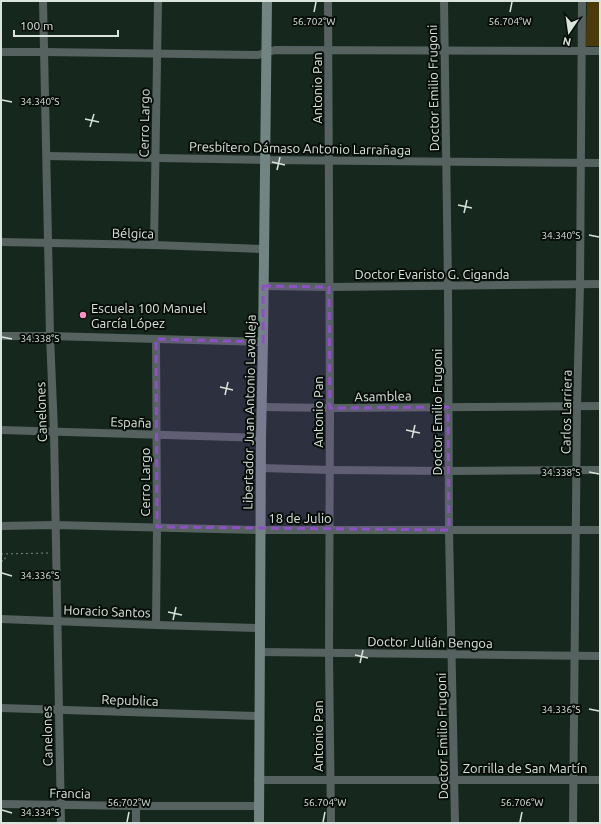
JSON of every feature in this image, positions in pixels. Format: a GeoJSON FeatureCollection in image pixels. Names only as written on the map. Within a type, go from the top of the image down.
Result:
{"type":"FeatureCollection","features":[{"type":"Feature","properties":{"kind":"street","name":"Canelones"},"geometry":{"type":"LineString","coordinates":[[43,1],[50,336],[54,431],[56,621],[61,823]]}},
{"type":"Feature","properties":{"kind":"street","name":"Cerro Largo"},"geometry":{"type":"LineString","coordinates":[[154,245],[158,1]]}},
{"type":"Feature","properties":{"kind":"street","name":"Libertador Juan Antonio Lavalleja"},"geometry":{"type":"LineString","coordinates":[[258,823],[264,160],[267,1]]}},
{"type":"Feature","properties":{"kind":"street","name":"Antonio Pan"},"geometry":{"type":"LineString","coordinates":[[328,1],[330,408],[329,653],[331,823]]}},
{"type":"Feature","properties":{"kind":"street","name":"Doctor Emilio Frugoni"},"geometry":{"type":"LineString","coordinates":[[444,1],[448,407],[455,823]]}},
{"type":"Feature","properties":{"kind":"street","name":"Carlos Larriera"},"geometry":{"type":"LineString","coordinates":[[573,823],[582,1]]}},
{"type":"Feature","properties":{"kind":"street"},"geometry":{"type":"LineString","coordinates":[[1,52],[258,55],[275,50],[600,51]]}},
{"type":"Feature","properties":{"kind":"street","name":"Presbítero Dámaso Antonio Larrañaga"},"geometry":{"type":"LineString","coordinates":[[47,156],[264,160],[600,163]]}},
{"type":"Feature","properties":{"kind":"street","name":"Bélgica"},"geometry":{"type":"LineString","coordinates":[[1,242],[264,249]]}},
{"type":"Feature","properties":{"kind":"street","name":"Doctor Evaristo G. Ciganda"},"geometry":{"type":"LineString","coordinates":[[263,286],[329,287],[600,284]]}},
{"type":"Feature","properties":{"kind":"street"},"geometry":{"type":"LineString","coordinates":[[1,336],[263,342]]}},
{"type":"Feature","properties":{"kind":"street","name":"Cerro Largo"},"geometry":{"type":"LineString","coordinates":[[156,339],[156,625]]}},
{"type":"Feature","properties":{"kind":"street","name":"Asamblea"},"geometry":{"type":"LineString","coordinates":[[262,407],[330,408],[600,406]]}},
{"type":"Feature","properties":{"kind":"street","name":"España"},"geometry":{"type":"LineString","coordinates":[[1,430],[261,438]]}},
{"type":"Feature","properties":{"kind":"street"},"geometry":{"type":"LineString","coordinates":[[261,468],[449,471],[600,470]]}},
{"type":"Feature","properties":{"kind":"street","name":"18 de Julio"},"geometry":{"type":"LineString","coordinates":[[1,526],[56,525],[261,530],[600,530]]}},
{"type":"Feature","properties":{"kind":"street","name":"Horacio Santos"},"geometry":{"type":"LineString","coordinates":[[1,619],[260,628]]}},
{"type":"Feature","properties":{"kind":"street","name":"Doctor Julián Bengoa"},"geometry":{"type":"LineString","coordinates":[[260,652],[600,656]]}},
{"type":"Feature","properties":{"kind":"street","name":"Republica"},"geometry":{"type":"LineString","coordinates":[[1,708],[259,716]]}},
{"type":"Feature","properties":{"kind":"street","name":"Zorrilla de San Martín"},"geometry":{"type":"LineString","coordinates":[[258,780],[600,780]]}},
{"type":"Feature","properties":{"kind":"street","name":"Francia"},"geometry":{"type":"LineString","coordinates":[[1,804],[258,806]]}},
{"type":"Feature","properties":{"kind":"street"},"geometry":{"type":"LineString","coordinates":[[136,806],[136,823]]}},
{"type":"Feature","properties":{"kind":"path"},"geometry":{"type":"LineString","coordinates":[[1,554],[56,553]]}},
{"type":"Feature","properties":{"kind":"path"},"geometry":{"type":"LineString","coordinates":[[1,561],[5,560],[5,554]]}},
{"type":"Feature","properties":{"kind":"highlighted area"},"geometry":{"type":"Polygon","coordinates":[[[263,286],[329,287],[330,408],[448,407],[449,530],[157,527],[156,339],[263,342],[263,286]]]}},
{"type":"Feature","properties":{"kind":"shaded area"},"geometry":{"type":"Polygon","coordinates":[[[587,1],[600,1],[600,46],[586,46],[587,1]]]}},
{"type":"Feature","properties":{"kind":"place","name":"Escuela 100 Manuel García López"},"geometry":{"type":"Point","coordinates":[83,315]}}]}
